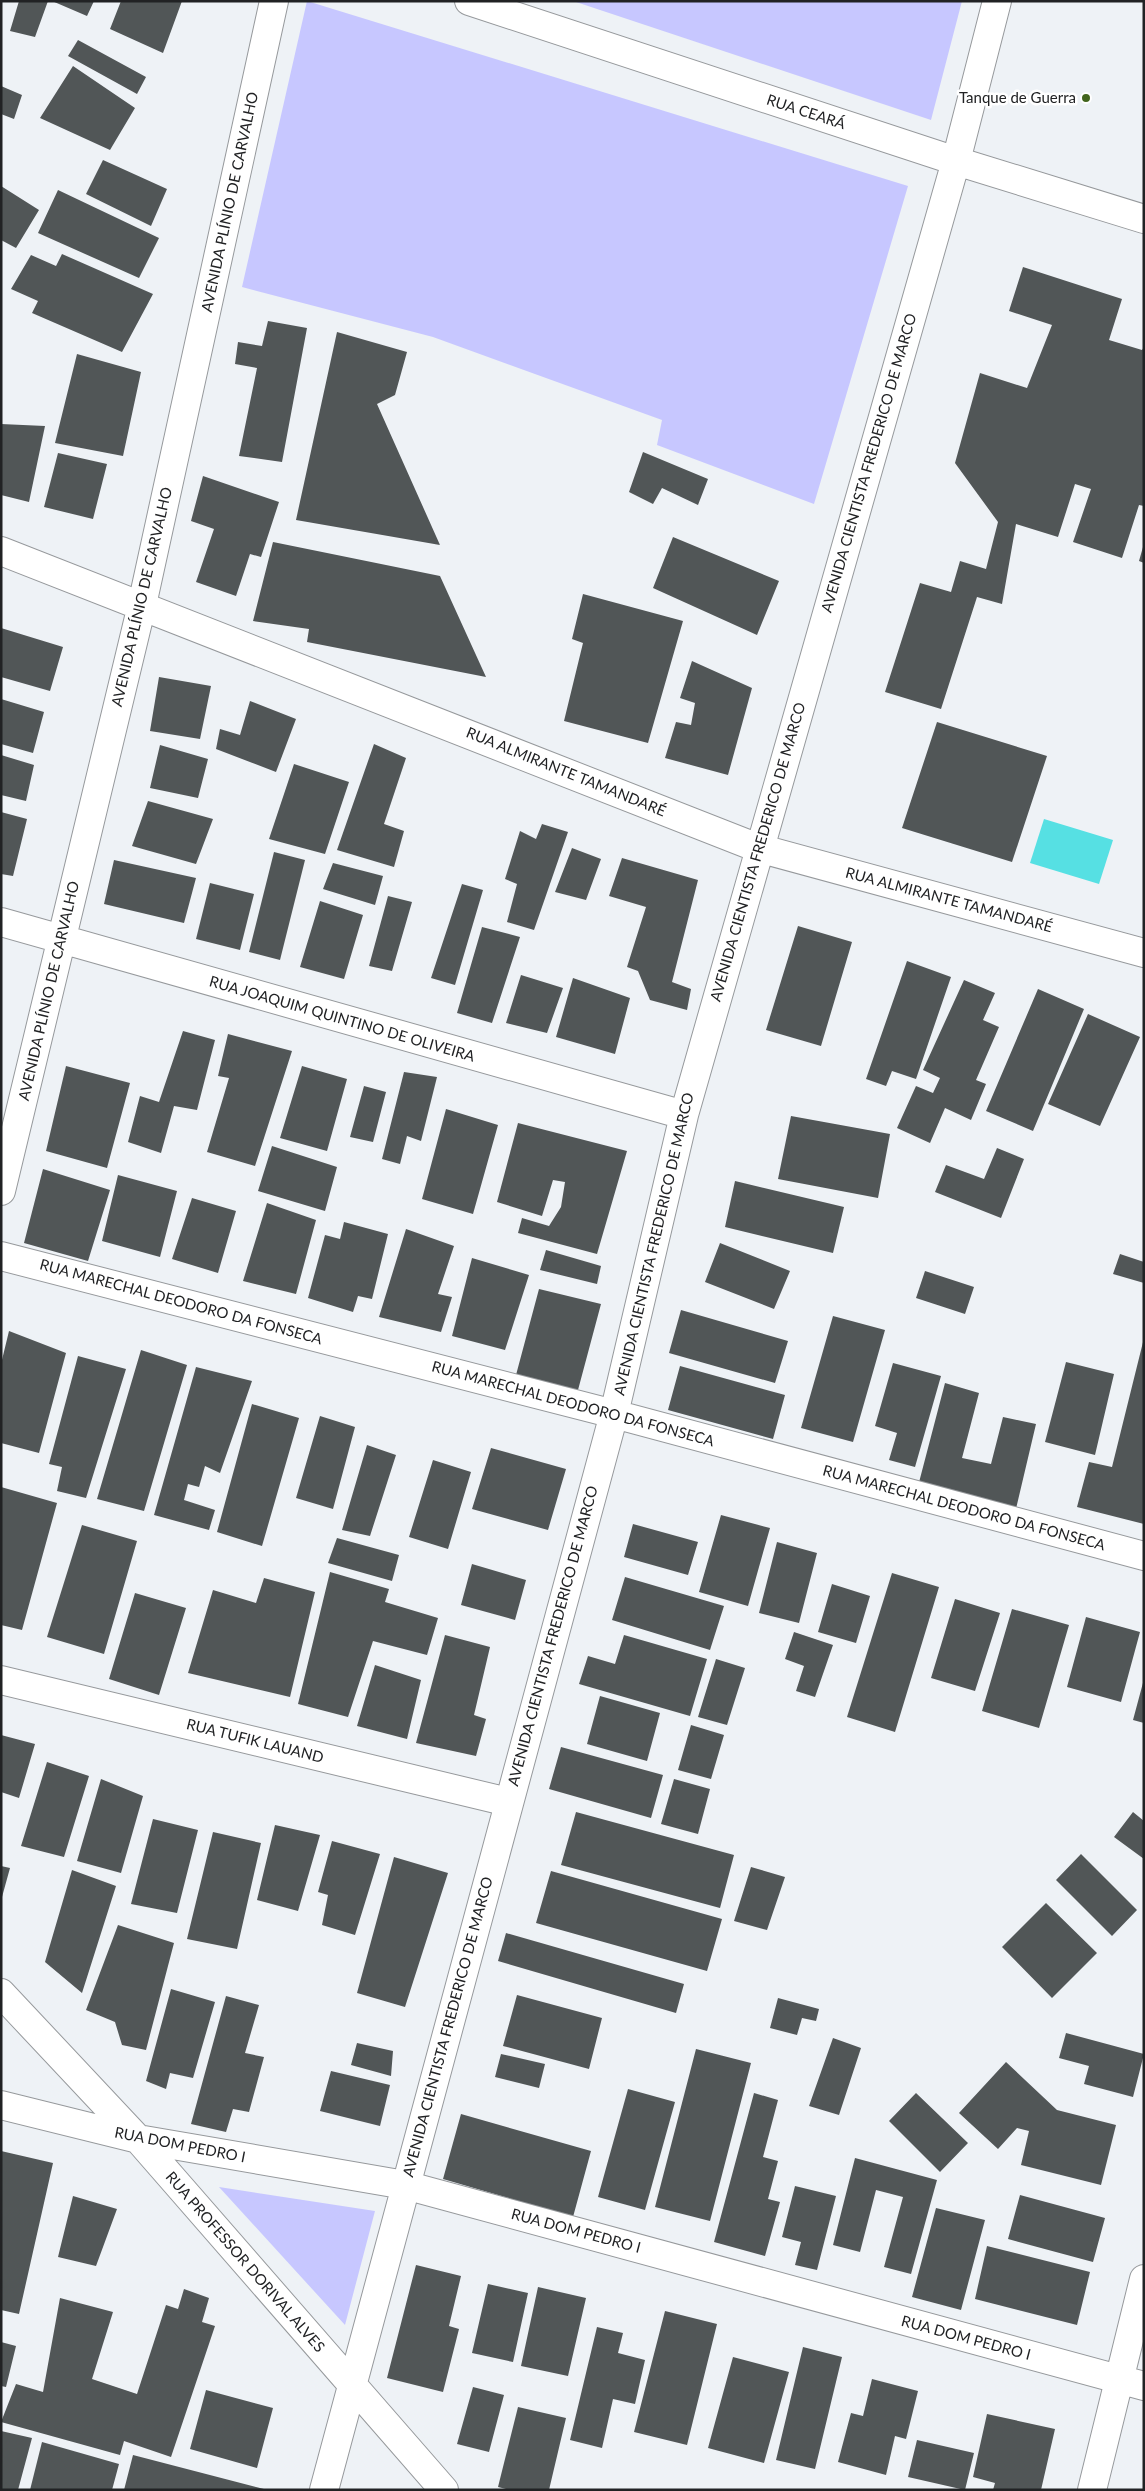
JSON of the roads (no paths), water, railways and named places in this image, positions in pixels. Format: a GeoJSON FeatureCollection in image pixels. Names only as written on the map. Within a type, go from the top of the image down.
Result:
{"type":"FeatureCollection","features":[{"type":"Feature","properties":{"kind":"street","name":"AVENIDA PLÍNIO DE CARVALHO"},"geometry":{"type":"LineString","coordinates":[[1,1191],[142,605],[274,1]]}},
{"type":"Feature","properties":{"kind":"street","name":"RUA CEARÁ"},"geometry":{"type":"LineString","coordinates":[[469,1],[956,161],[1144,219]]}},
{"type":"Feature","properties":{"kind":"street","name":"AVENIDA CIENTISTA FREDERICO DE MARCO"},"geometry":{"type":"LineString","coordinates":[[324,2490],[614,1414],[684,1115],[758,848],[956,161],[997,1]]}},
{"type":"Feature","properties":{"kind":"street","name":"RUA ALMIRANTE TAMANDARÉ"},"geometry":{"type":"LineString","coordinates":[[1,551],[758,848],[1144,952]]}},
{"type":"Feature","properties":{"kind":"street","name":"RUA JOAQUIM QUINTINO DE OLIVEIRA"},"geometry":{"type":"LineString","coordinates":[[1,922],[684,1115]]}},
{"type":"Feature","properties":{"kind":"street","name":"RUA MARECHAL DEODORO DA FONSECA"},"geometry":{"type":"LineString","coordinates":[[1,1256],[614,1414],[1144,1556]]}},
{"type":"Feature","properties":{"kind":"street","name":"RUA TUFIK LAUAND"},"geometry":{"type":"LineString","coordinates":[[1,1680],[508,1802]]}},
{"type":"Feature","properties":{"kind":"street","name":"RUA PROFESSOR DORIVAL ALVES"},"geometry":{"type":"LineString","coordinates":[[1,1993],[138,2139],[444,2490]]}},
{"type":"Feature","properties":{"kind":"street","name":"RUA DOM PEDRO I"},"geometry":{"type":"LineString","coordinates":[[1,2105],[138,2139],[405,2185],[1132,2383]]}},
{"type":"Feature","properties":{"kind":"street"},"geometry":{"type":"LineString","coordinates":[[1092,2490],[1132,2383],[1144,2279]]}},
{"type":"Feature","properties":{"kind":"place","name":"Tanque de Guerra"},"geometry":{"type":"Point","coordinates":[1086,98]}}]}
